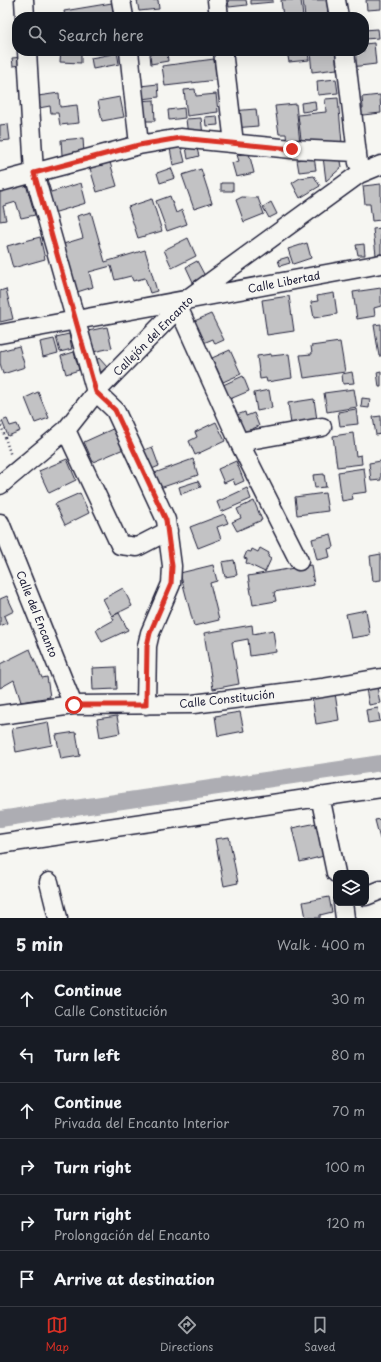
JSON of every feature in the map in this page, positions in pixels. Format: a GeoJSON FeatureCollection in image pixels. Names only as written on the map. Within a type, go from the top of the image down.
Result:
{"type":"FeatureCollection","features":[{"type":"Feature","properties":{"kind":"street"},"geometry":{"type":"LineString","coordinates":[[24,0],[25,12]]}},
{"type":"Feature","properties":{"kind":"street"},"geometry":{"type":"LineString","coordinates":[[121,0],[123,12]]}},
{"type":"Feature","properties":{"kind":"street"},"geometry":{"type":"LineString","coordinates":[[217,0],[218,12]]}},
{"type":"Feature","properties":{"kind":"street"},"geometry":{"type":"LineString","coordinates":[[336,0],[338,12]]}},
{"type":"Feature","properties":{"kind":"street"},"geometry":{"type":"LineString","coordinates":[[27,56],[34,173],[96,392],[115,410],[166,520],[172,566],[171,584],[150,633],[147,646],[146,705]]}},
{"type":"Feature","properties":{"kind":"street"},"geometry":{"type":"LineString","coordinates":[[130,56],[139,145]]}},
{"type":"Feature","properties":{"kind":"street"},"geometry":{"type":"LineString","coordinates":[[224,56],[234,143]]}},
{"type":"Feature","properties":{"kind":"street"},"geometry":{"type":"LineString","coordinates":[[346,56],[359,174]]}},
{"type":"Feature","properties":{"kind":"street"},"geometry":{"type":"LineString","coordinates":[[0,182],[139,145],[180,138],[292,149],[357,152]]}},
{"type":"Feature","properties":{"kind":"street","name":"Callejón del Encanto"},"geometry":{"type":"LineString","coordinates":[[0,485],[66,430],[96,392],[182,304],[359,174],[381,165]]}},
{"type":"Feature","properties":{"kind":"street","name":"Calle Libertad"},"geometry":{"type":"LineString","coordinates":[[0,334],[182,304],[381,264]]}},
{"type":"Feature","properties":{"kind":"street"},"geometry":{"type":"LineString","coordinates":[[182,304],[239,442],[299,560]]}},
{"type":"Feature","properties":{"kind":"street"},"geometry":{"type":"LineString","coordinates":[[239,442],[322,427]]}},
{"type":"Feature","properties":{"kind":"street"},"geometry":{"type":"LineString","coordinates":[[66,430],[120,545],[137,547],[168,531]]}},
{"type":"Feature","properties":{"kind":"street","name":"Calle del Encanto"},"geometry":{"type":"LineString","coordinates":[[0,523],[74,705]]}},
{"type":"Feature","properties":{"kind":"street","name":"Calle Constitución"},"geometry":{"type":"LineString","coordinates":[[0,716],[74,705],[193,704],[322,688],[381,678]]}},
{"type":"Feature","properties":{"kind":"street"},"geometry":{"type":"LineString","coordinates":[[0,844],[381,788]]}},
{"type":"Feature","properties":{"kind":"street"},"geometry":{"type":"LineString","coordinates":[[320,796],[335,870]]}},
{"type":"Feature","properties":{"kind":"street"},"geometry":{"type":"LineString","coordinates":[[49,882],[58,918]]}},
{"type":"Feature","properties":{"kind":"street"},"geometry":{"type":"LineString","coordinates":[[369,895],[381,890]]}},
{"type":"Feature","properties":{"kind":"path"},"geometry":{"type":"LineString","coordinates":[[0,422],[16,471]]}},
{"type":"Feature","properties":{"kind":"building"},"geometry":{"type":"Polygon","coordinates":[[[137,0],[158,0],[159,9],[139,11],[137,0]]]}},
{"type":"Feature","properties":{"kind":"building"},"geometry":{"type":"Polygon","coordinates":[[[228,0],[246,0],[247,5],[229,7],[228,0]]]}},
{"type":"Feature","properties":{"kind":"building"},"geometry":{"type":"Polygon","coordinates":[[[251,0],[273,0],[273,2],[251,4],[251,0]]]}},
{"type":"Feature","properties":{"kind":"building"},"geometry":{"type":"Polygon","coordinates":[[[281,0],[301,0],[302,12],[282,12],[281,0]]]}},
{"type":"Feature","properties":{"kind":"building"},"geometry":{"type":"Polygon","coordinates":[[[303,0],[327,0],[328,12],[304,12],[303,0]]]}},
{"type":"Feature","properties":{"kind":"building"},"geometry":{"type":"Polygon","coordinates":[[[366,0],[381,0],[381,9],[367,10],[366,0]]]}},
{"type":"Feature","properties":{"kind":"building"},"geometry":{"type":"Polygon","coordinates":[[[112,3],[113,12],[64,12],[112,3]]]}},
{"type":"Feature","properties":{"kind":"building"},"geometry":{"type":"Polygon","coordinates":[[[378,29],[379,38],[369,39],[369,30],[378,29]]]}},
{"type":"Feature","properties":{"kind":"building"},"geometry":{"type":"Polygon","coordinates":[[[374,43],[376,64],[351,67],[350,56],[369,56],[369,44],[374,43]]]}},
{"type":"Feature","properties":{"kind":"building"},"geometry":{"type":"Polygon","coordinates":[[[61,56],[81,56],[81,63],[60,62],[61,56]]]}},
{"type":"Feature","properties":{"kind":"building"},"geometry":{"type":"Polygon","coordinates":[[[102,56],[118,56],[119,64],[93,69],[91,58],[102,56]]]}},
{"type":"Feature","properties":{"kind":"building"},"geometry":{"type":"Polygon","coordinates":[[[150,56],[167,56],[168,61],[151,64],[150,56]]]}},
{"type":"Feature","properties":{"kind":"building"},"geometry":{"type":"Polygon","coordinates":[[[288,56],[309,56],[309,60],[289,62],[288,56]]]}},
{"type":"Feature","properties":{"kind":"building"},"geometry":{"type":"Polygon","coordinates":[[[310,56],[336,56],[337,69],[312,72],[310,56]]]}},
{"type":"Feature","properties":{"kind":"building"},"geometry":{"type":"Polygon","coordinates":[[[23,57],[24,65],[13,66],[12,58],[23,57]]]}},
{"type":"Feature","properties":{"kind":"building"},"geometry":{"type":"Polygon","coordinates":[[[214,59],[217,80],[165,86],[162,66],[214,59]]]}},
{"type":"Feature","properties":{"kind":"building"},"geometry":{"type":"Polygon","coordinates":[[[336,79],[338,93],[318,95],[317,81],[336,79]]]}},
{"type":"Feature","properties":{"kind":"building"},"geometry":{"type":"Polygon","coordinates":[[[158,84],[159,97],[142,99],[140,86],[158,84]]]}},
{"type":"Feature","properties":{"kind":"building"},"geometry":{"type":"Polygon","coordinates":[[[195,89],[196,96],[216,94],[218,112],[187,116],[184,90],[195,89]]]}},
{"type":"Feature","properties":{"kind":"building"},"geometry":{"type":"Polygon","coordinates":[[[59,93],[60,107],[77,105],[79,123],[60,125],[58,113],[51,113],[50,106],[39,108],[38,96],[59,93]]]}},
{"type":"Feature","properties":{"kind":"building"},"geometry":{"type":"Polygon","coordinates":[[[380,95],[381,113],[354,116],[353,109],[363,108],[362,97],[380,95]]]}},
{"type":"Feature","properties":{"kind":"building"},"geometry":{"type":"Polygon","coordinates":[[[120,97],[124,117],[102,121],[98,101],[120,97]]]}},
{"type":"Feature","properties":{"kind":"building"},"geometry":{"type":"Polygon","coordinates":[[[338,98],[342,143],[302,147],[298,115],[326,112],[325,99],[338,98]]]}},
{"type":"Feature","properties":{"kind":"building"},"geometry":{"type":"Polygon","coordinates":[[[154,100],[155,121],[139,121],[138,101],[154,100]]]}},
{"type":"Feature","properties":{"kind":"building"},"geometry":{"type":"Polygon","coordinates":[[[315,101],[316,110],[302,112],[301,103],[315,101]]]}},
{"type":"Feature","properties":{"kind":"building"},"geometry":{"type":"Polygon","coordinates":[[[296,104],[300,144],[287,145],[286,134],[279,134],[275,106],[296,104]]]}},
{"type":"Feature","properties":{"kind":"building"},"geometry":{"type":"Polygon","coordinates":[[[184,108],[185,118],[169,120],[168,110],[184,108]]]}},
{"type":"Feature","properties":{"kind":"building"},"geometry":{"type":"Polygon","coordinates":[[[256,109],[258,126],[234,128],[232,111],[256,109]]]}},
{"type":"Feature","properties":{"kind":"building"},"geometry":{"type":"Polygon","coordinates":[[[217,116],[218,125],[206,126],[205,117],[217,116]]]}},
{"type":"Feature","properties":{"kind":"building"},"geometry":{"type":"Polygon","coordinates":[[[201,118],[203,135],[188,136],[186,119],[201,118]]]}},
{"type":"Feature","properties":{"kind":"building"},"geometry":{"type":"Polygon","coordinates":[[[8,124],[10,140],[0,141],[0,125],[8,124]]]}},
{"type":"Feature","properties":{"kind":"building"},"geometry":{"type":"Polygon","coordinates":[[[83,138],[84,154],[62,155],[61,140],[83,138]]]}},
{"type":"Feature","properties":{"kind":"building"},"geometry":{"type":"Polygon","coordinates":[[[196,145],[199,156],[188,159],[186,147],[196,145]]]}},
{"type":"Feature","properties":{"kind":"building"},"geometry":{"type":"Polygon","coordinates":[[[181,146],[185,162],[173,165],[170,148],[181,146]]]}},
{"type":"Feature","properties":{"kind":"building"},"geometry":{"type":"Polygon","coordinates":[[[249,153],[254,173],[236,177],[232,163],[239,161],[237,155],[249,153]]]}},
{"type":"Feature","properties":{"kind":"building"},"geometry":{"type":"Polygon","coordinates":[[[340,155],[342,167],[326,181],[323,157],[340,155]]]}},
{"type":"Feature","properties":{"kind":"building"},"geometry":{"type":"Polygon","coordinates":[[[314,157],[316,170],[299,172],[297,160],[314,157]]]}},
{"type":"Feature","properties":{"kind":"building"},"geometry":{"type":"Polygon","coordinates":[[[109,159],[117,186],[97,192],[89,165],[109,159]]]}},
{"type":"Feature","properties":{"kind":"building"},"geometry":{"type":"Polygon","coordinates":[[[171,168],[175,178],[160,183],[157,173],[171,168]]]}},
{"type":"Feature","properties":{"kind":"building"},"geometry":{"type":"Polygon","coordinates":[[[201,169],[212,203],[194,209],[182,175],[201,169]]]}},
{"type":"Feature","properties":{"kind":"building"},"geometry":{"type":"Polygon","coordinates":[[[46,176],[51,192],[81,183],[86,203],[53,213],[38,178],[46,176]]]}},
{"type":"Feature","properties":{"kind":"building"},"geometry":{"type":"Polygon","coordinates":[[[314,176],[320,186],[300,198],[292,183],[300,178],[314,176]]]}},
{"type":"Feature","properties":{"kind":"building"},"geometry":{"type":"Polygon","coordinates":[[[25,181],[35,215],[21,218],[16,202],[3,206],[6,220],[0,221],[0,188],[25,181]]]}},
{"type":"Feature","properties":{"kind":"building"},"geometry":{"type":"Polygon","coordinates":[[[221,183],[233,183],[233,191],[221,191],[221,183]]]}},
{"type":"Feature","properties":{"kind":"building"},"geometry":{"type":"Polygon","coordinates":[[[381,184],[381,220],[372,221],[370,204],[365,204],[363,186],[381,184]]]}},
{"type":"Feature","properties":{"kind":"building"},"geometry":{"type":"Polygon","coordinates":[[[170,196],[176,213],[182,210],[187,224],[167,231],[156,201],[170,196]]]}},
{"type":"Feature","properties":{"kind":"building"},"geometry":{"type":"Polygon","coordinates":[[[242,197],[258,198],[264,214],[244,222],[236,200],[242,197]]]}},
{"type":"Feature","properties":{"kind":"building"},"geometry":{"type":"Polygon","coordinates":[[[152,199],[162,231],[138,238],[128,207],[152,199]]]}},
{"type":"Feature","properties":{"kind":"building"},"geometry":{"type":"Polygon","coordinates":[[[271,202],[277,214],[269,218],[263,207],[271,202]]]}},
{"type":"Feature","properties":{"kind":"building"},"geometry":{"type":"Polygon","coordinates":[[[91,212],[105,262],[145,250],[157,291],[150,293],[145,278],[133,281],[131,276],[115,280],[111,266],[89,272],[93,287],[74,293],[60,245],[83,238],[77,216],[91,212]]]}},
{"type":"Feature","properties":{"kind":"building"},"geometry":{"type":"Polygon","coordinates":[[[381,228],[381,254],[376,255],[373,229],[381,228]]]}},
{"type":"Feature","properties":{"kind":"building"},"geometry":{"type":"Polygon","coordinates":[[[40,237],[45,259],[13,268],[7,246],[40,237]]]}},
{"type":"Feature","properties":{"kind":"building"},"geometry":{"type":"Polygon","coordinates":[[[188,238],[196,256],[172,268],[164,250],[188,238]]]}},
{"type":"Feature","properties":{"kind":"building"},"geometry":{"type":"Polygon","coordinates":[[[307,243],[311,258],[293,264],[288,249],[307,243]]]}},
{"type":"Feature","properties":{"kind":"building"},"geometry":{"type":"Polygon","coordinates":[[[364,244],[365,255],[358,255],[356,245],[364,244]]]}},
{"type":"Feature","properties":{"kind":"building"},"geometry":{"type":"Polygon","coordinates":[[[288,257],[290,263],[280,266],[278,260],[288,257]]]}},
{"type":"Feature","properties":{"kind":"building"},"geometry":{"type":"Polygon","coordinates":[[[197,261],[205,276],[193,282],[186,267],[197,261]]]}},
{"type":"Feature","properties":{"kind":"building"},"geometry":{"type":"Polygon","coordinates":[[[381,288],[381,306],[374,308],[375,316],[357,319],[353,292],[381,288]]]}},
{"type":"Feature","properties":{"kind":"building"},"geometry":{"type":"Polygon","coordinates":[[[6,289],[13,319],[0,322],[0,291],[6,289]]]}},
{"type":"Feature","properties":{"kind":"building"},"geometry":{"type":"Polygon","coordinates":[[[334,293],[337,314],[314,318],[311,302],[318,301],[317,296],[334,293]]]}},
{"type":"Feature","properties":{"kind":"building"},"geometry":{"type":"Polygon","coordinates":[[[289,296],[294,331],[267,335],[262,300],[289,296]]]}},
{"type":"Feature","properties":{"kind":"building"},"geometry":{"type":"Polygon","coordinates":[[[211,314],[224,340],[215,344],[213,339],[201,344],[192,322],[211,314]]]}},
{"type":"Feature","properties":{"kind":"building"},"geometry":{"type":"Polygon","coordinates":[[[381,324],[381,356],[379,356],[374,325],[381,324]]]}},
{"type":"Feature","properties":{"kind":"building"},"geometry":{"type":"Polygon","coordinates":[[[107,327],[112,348],[88,353],[83,332],[107,327]]]}},
{"type":"Feature","properties":{"kind":"building"},"geometry":{"type":"Polygon","coordinates":[[[69,334],[72,349],[60,352],[56,337],[69,334]]]}},
{"type":"Feature","properties":{"kind":"building"},"geometry":{"type":"Polygon","coordinates":[[[54,339],[58,353],[43,357],[40,342],[54,339]]]}},
{"type":"Feature","properties":{"kind":"building"},"geometry":{"type":"Polygon","coordinates":[[[340,342],[345,372],[304,378],[300,355],[312,354],[311,346],[340,342]]]}},
{"type":"Feature","properties":{"kind":"building"},"geometry":{"type":"Polygon","coordinates":[[[19,346],[25,367],[3,374],[0,363],[0,351],[19,346]]]}},
{"type":"Feature","properties":{"kind":"building"},"geometry":{"type":"Polygon","coordinates":[[[230,350],[241,374],[223,382],[212,358],[230,350]]]}},
{"type":"Feature","properties":{"kind":"building"},"geometry":{"type":"Polygon","coordinates":[[[74,352],[79,370],[66,374],[61,356],[74,352]]]}},
{"type":"Feature","properties":{"kind":"building"},"geometry":{"type":"Polygon","coordinates":[[[271,354],[271,356],[289,354],[292,378],[267,382],[266,378],[260,379],[257,356],[271,354]]]}},
{"type":"Feature","properties":{"kind":"building"},"geometry":{"type":"Polygon","coordinates":[[[99,358],[107,367],[99,374],[91,364],[99,358]]]}},
{"type":"Feature","properties":{"kind":"building"},"geometry":{"type":"Polygon","coordinates":[[[381,371],[381,387],[379,387],[377,372],[381,371]]]}},
{"type":"Feature","properties":{"kind":"building"},"geometry":{"type":"Polygon","coordinates":[[[352,372],[354,383],[343,384],[342,374],[352,372]]]}},
{"type":"Feature","properties":{"kind":"building"},"geometry":{"type":"Polygon","coordinates":[[[243,376],[249,391],[230,399],[223,385],[243,376]]]}},
{"type":"Feature","properties":{"kind":"building"},"geometry":{"type":"Polygon","coordinates":[[[354,389],[357,407],[327,412],[324,393],[354,389]]]}},
{"type":"Feature","properties":{"kind":"building"},"geometry":{"type":"Polygon","coordinates":[[[269,390],[272,408],[257,411],[254,393],[269,390]]]}},
{"type":"Feature","properties":{"kind":"building"},"geometry":{"type":"Polygon","coordinates":[[[38,392],[49,418],[35,423],[25,398],[38,392]]]}},
{"type":"Feature","properties":{"kind":"building"},"geometry":{"type":"Polygon","coordinates":[[[362,398],[370,399],[369,408],[361,407],[362,398]]]}},
{"type":"Feature","properties":{"kind":"building"},"geometry":{"type":"Polygon","coordinates":[[[314,399],[317,420],[291,424],[288,403],[314,399]]]}},
{"type":"Feature","properties":{"kind":"building"},"geometry":{"type":"Polygon","coordinates":[[[356,409],[358,424],[340,426],[338,412],[356,409]]]}},
{"type":"Feature","properties":{"kind":"building"},"geometry":{"type":"Polygon","coordinates":[[[245,412],[246,416],[254,413],[259,426],[238,435],[234,416],[245,412]]]}},
{"type":"Feature","properties":{"kind":"building"},"geometry":{"type":"Polygon","coordinates":[[[381,416],[381,434],[376,435],[373,417],[381,416]]]}},
{"type":"Feature","properties":{"kind":"building"},"geometry":{"type":"Polygon","coordinates":[[[7,419],[10,426],[17,424],[20,431],[8,436],[2,421],[7,419]]]}},
{"type":"Feature","properties":{"kind":"building"},"geometry":{"type":"Polygon","coordinates":[[[216,422],[225,441],[195,455],[189,441],[197,437],[195,432],[216,422]]]}},
{"type":"Feature","properties":{"kind":"building"},"geometry":{"type":"Polygon","coordinates":[[[117,427],[126,448],[93,462],[84,442],[117,427]]]}},
{"type":"Feature","properties":{"kind":"building"},"geometry":{"type":"Polygon","coordinates":[[[353,433],[356,456],[361,455],[362,464],[337,467],[333,436],[353,433]]]}},
{"type":"Feature","properties":{"kind":"building"},"geometry":{"type":"Polygon","coordinates":[[[152,447],[159,466],[147,471],[139,452],[152,447]]]}},
{"type":"Feature","properties":{"kind":"building"},"geometry":{"type":"Polygon","coordinates":[[[67,459],[76,480],[49,493],[39,471],[67,459]]]}},
{"type":"Feature","properties":{"kind":"building"},"geometry":{"type":"Polygon","coordinates":[[[193,459],[198,475],[154,490],[149,475],[193,459]]]}},
{"type":"Feature","properties":{"kind":"building"},"geometry":{"type":"Polygon","coordinates":[[[236,461],[244,481],[235,485],[233,479],[224,483],[218,469],[236,461]]]}},
{"type":"Feature","properties":{"kind":"building"},"geometry":{"type":"Polygon","coordinates":[[[381,461],[381,480],[371,481],[369,463],[381,461]]]}},
{"type":"Feature","properties":{"kind":"building"},"geometry":{"type":"Polygon","coordinates":[[[364,468],[367,492],[352,494],[353,499],[342,501],[338,472],[364,468]]]}},
{"type":"Feature","properties":{"kind":"building"},"geometry":{"type":"Polygon","coordinates":[[[324,474],[326,487],[315,488],[313,475],[324,474]]]}},
{"type":"Feature","properties":{"kind":"building"},"geometry":{"type":"Polygon","coordinates":[[[198,481],[201,487],[181,494],[179,487],[198,481]]]}},
{"type":"Feature","properties":{"kind":"building"},"geometry":{"type":"Polygon","coordinates":[[[247,488],[251,499],[221,512],[217,502],[247,488]]]}},
{"type":"Feature","properties":{"kind":"building"},"geometry":{"type":"Polygon","coordinates":[[[80,493],[89,513],[65,525],[55,504],[80,493]]]}},
{"type":"Feature","properties":{"kind":"building"},"geometry":{"type":"Polygon","coordinates":[[[325,493],[328,511],[297,515],[295,497],[325,493]]]}},
{"type":"Feature","properties":{"kind":"building"},"geometry":{"type":"Polygon","coordinates":[[[254,501],[262,520],[237,531],[232,522],[241,518],[237,509],[254,501]]]}},
{"type":"Feature","properties":{"kind":"building"},"geometry":{"type":"Polygon","coordinates":[[[224,514],[228,523],[217,527],[221,539],[198,548],[190,527],[224,514]]]}},
{"type":"Feature","properties":{"kind":"building"},"geometry":{"type":"Polygon","coordinates":[[[331,534],[334,547],[328,549],[330,557],[317,560],[312,539],[331,534]]]}},
{"type":"Feature","properties":{"kind":"building"},"geometry":{"type":"Polygon","coordinates":[[[260,548],[269,553],[268,557],[271,559],[265,572],[246,563],[247,559],[244,558],[247,551],[251,552],[252,549],[258,552],[260,548]]]}},
{"type":"Feature","properties":{"kind":"building"},"geometry":{"type":"Polygon","coordinates":[[[381,554],[381,580],[373,581],[370,556],[381,554]]]}},
{"type":"Feature","properties":{"kind":"building"},"geometry":{"type":"Polygon","coordinates":[[[234,560],[237,575],[225,577],[222,562],[234,560]]]}},
{"type":"Feature","properties":{"kind":"building"},"geometry":{"type":"Polygon","coordinates":[[[213,565],[217,581],[210,583],[219,620],[194,626],[180,573],[213,565]]]}},
{"type":"Feature","properties":{"kind":"building"},"geometry":{"type":"Polygon","coordinates":[[[311,565],[314,585],[274,592],[276,601],[253,605],[248,576],[311,565]]]}},
{"type":"Feature","properties":{"kind":"building"},"geometry":{"type":"Polygon","coordinates":[[[123,588],[132,606],[112,616],[103,599],[123,588]]]}},
{"type":"Feature","properties":{"kind":"building"},"geometry":{"type":"Polygon","coordinates":[[[7,596],[14,611],[4,616],[7,623],[0,626],[0,599],[7,596]]]}},
{"type":"Feature","properties":{"kind":"building"},"geometry":{"type":"Polygon","coordinates":[[[366,610],[370,635],[351,638],[346,614],[366,610]]]}},
{"type":"Feature","properties":{"kind":"building"},"geometry":{"type":"Polygon","coordinates":[[[119,613],[128,630],[102,642],[96,630],[114,620],[112,616],[119,613]]]}},
{"type":"Feature","properties":{"kind":"building"},"geometry":{"type":"Polygon","coordinates":[[[252,625],[253,634],[273,630],[276,652],[250,656],[248,639],[232,642],[239,684],[213,689],[204,633],[252,625]]]}},
{"type":"Feature","properties":{"kind":"building"},"geometry":{"type":"Polygon","coordinates":[[[30,649],[42,678],[47,677],[50,697],[21,702],[14,680],[0,688],[0,664],[30,649]]]}},
{"type":"Feature","properties":{"kind":"building"},"geometry":{"type":"Polygon","coordinates":[[[116,667],[117,689],[93,690],[92,668],[116,667]]]}},
{"type":"Feature","properties":{"kind":"building"},"geometry":{"type":"Polygon","coordinates":[[[377,687],[380,703],[369,705],[366,689],[377,687]]]}},
{"type":"Feature","properties":{"kind":"building"},"geometry":{"type":"Polygon","coordinates":[[[335,693],[339,720],[316,724],[312,696],[335,693]]]}},
{"type":"Feature","properties":{"kind":"building"},"geometry":{"type":"Polygon","coordinates":[[[378,708],[380,721],[368,723],[366,710],[378,708]]]}},
{"type":"Feature","properties":{"kind":"building"},"geometry":{"type":"Polygon","coordinates":[[[240,712],[244,731],[218,736],[215,716],[240,712]]]}},
{"type":"Feature","properties":{"kind":"building"},"geometry":{"type":"Polygon","coordinates":[[[117,716],[120,733],[100,737],[97,719],[117,716]]]}},
{"type":"Feature","properties":{"kind":"building"},"geometry":{"type":"Polygon","coordinates":[[[48,722],[52,745],[16,752],[12,729],[48,722]]]}},
{"type":"Feature","properties":{"kind":"building"},"geometry":{"type":"Polygon","coordinates":[[[76,732],[80,756],[61,759],[56,735],[76,732]]]}},
{"type":"Feature","properties":{"kind":"building"},"geometry":{"type":"Polygon","coordinates":[[[381,819],[381,839],[380,839],[375,820],[381,819]]]}},
{"type":"Feature","properties":{"kind":"building"},"geometry":{"type":"Polygon","coordinates":[[[317,823],[324,856],[300,862],[292,828],[317,823]]]}},
{"type":"Feature","properties":{"kind":"building"},"geometry":{"type":"Polygon","coordinates":[[[229,837],[238,883],[224,886],[215,839],[229,837]]]}},
{"type":"Feature","properties":{"kind":"building"},"geometry":{"type":"Polygon","coordinates":[[[329,897],[332,912],[320,915],[320,918],[306,918],[303,902],[329,897]]]}},
{"type":"Feature","properties":{"kind":"waterway"},"geometry":{"type":"LineString","coordinates":[[0,819],[381,763]]}},
{"type":"Feature","properties":{"kind":"route"},"geometry":{"type":"LineString","coordinates":[[74,705],[146,705],[147,646],[150,633],[171,584],[172,566],[166,520],[115,410],[96,392],[34,173],[139,145],[180,138],[292,149]]}}]}
